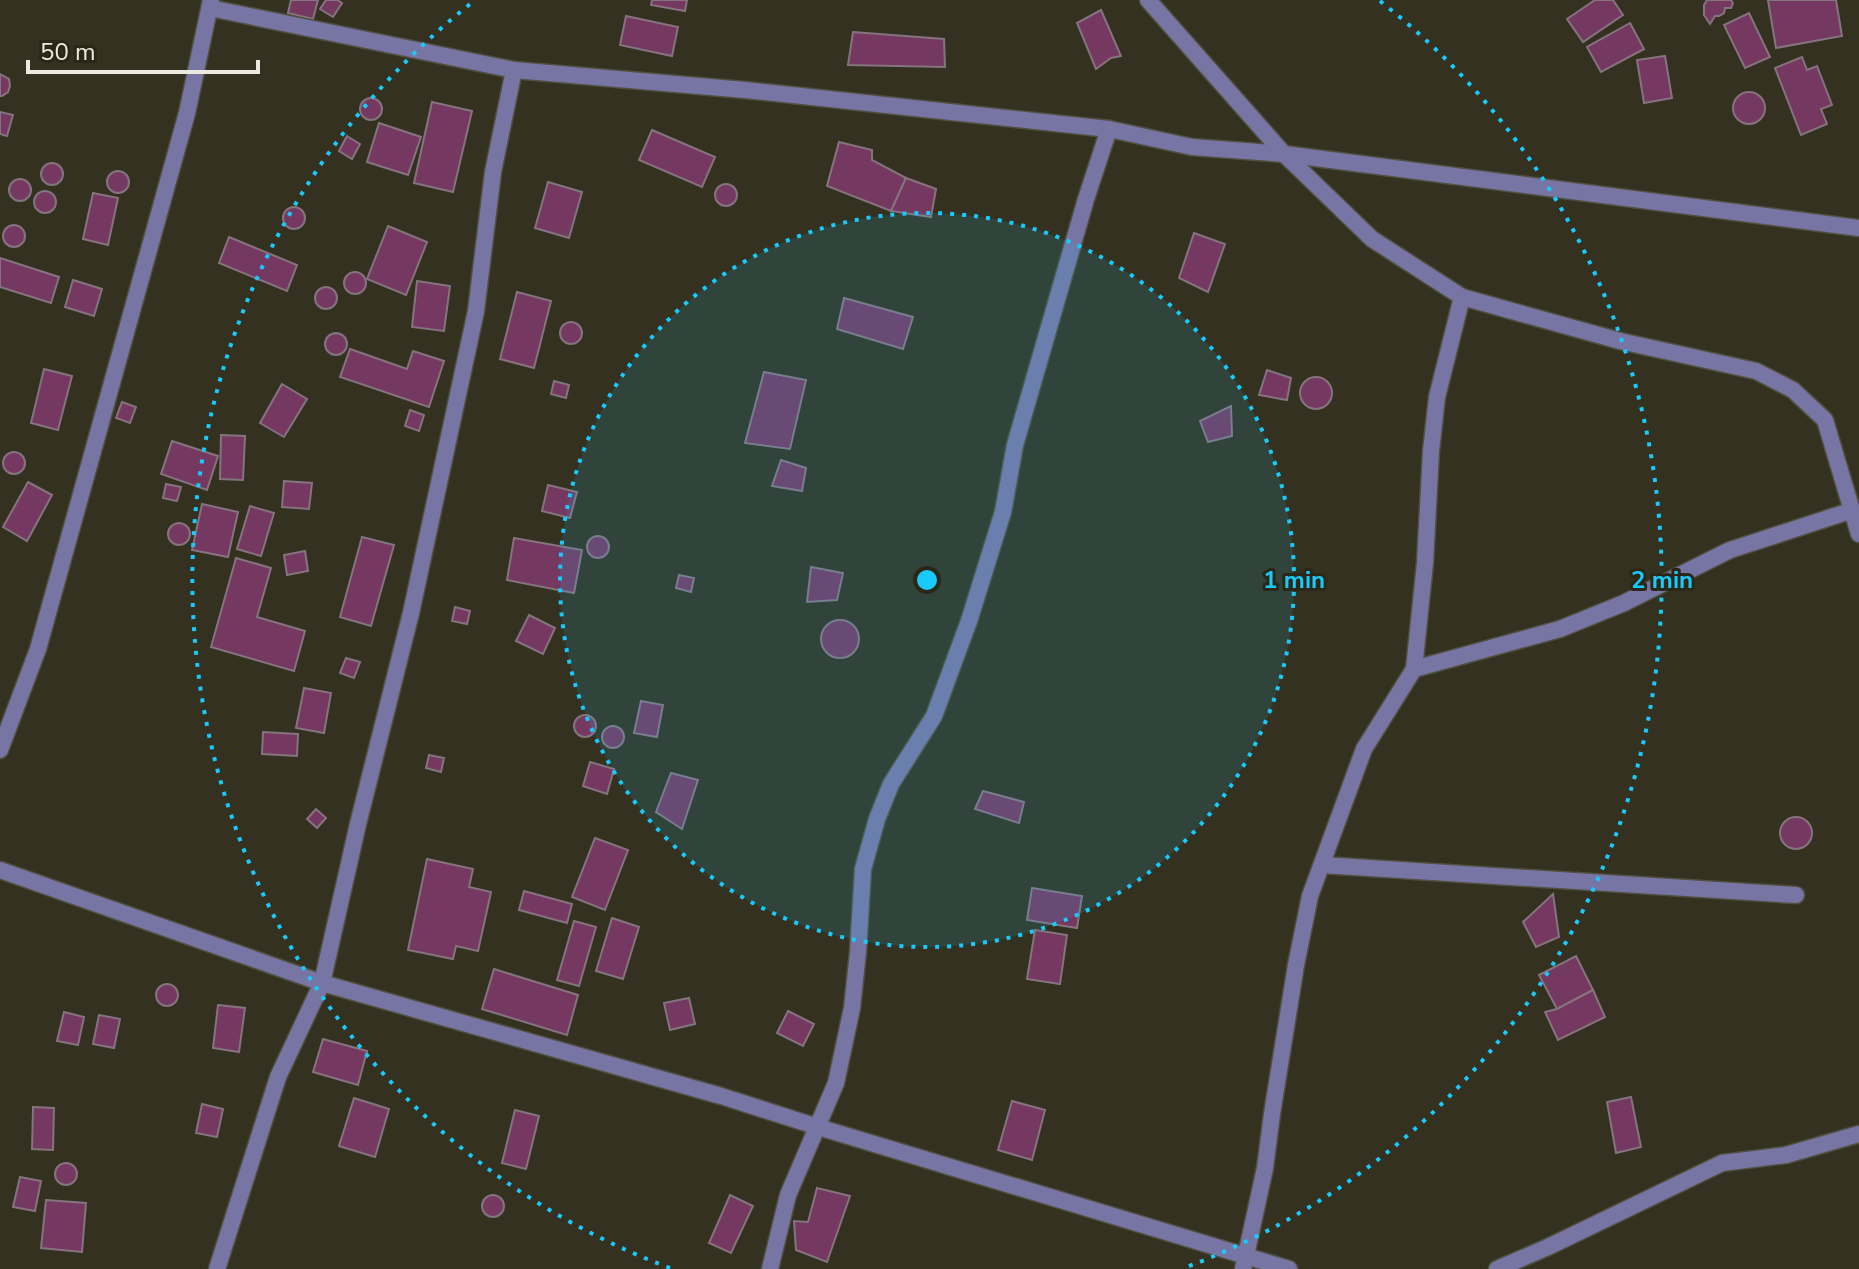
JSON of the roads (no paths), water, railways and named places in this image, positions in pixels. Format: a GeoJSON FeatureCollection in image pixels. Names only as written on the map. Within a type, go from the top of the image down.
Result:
{"type":"FeatureCollection","features":[{"type":"Feature","properties":{"kind":"street"},"geometry":{"type":"LineString","coordinates":[[1148,0],[1284,154],[1372,239],[1462,297],[1620,341],[1756,371],[1793,390],[1825,420],[1859,534]]}},
{"type":"Feature","properties":{"kind":"street"},"geometry":{"type":"LineString","coordinates":[[0,750],[43,634],[187,113],[211,4],[514,70],[745,90],[1109,129],[1192,147],[1284,154],[1859,228]]}},
{"type":"Feature","properties":{"kind":"street"},"geometry":{"type":"LineString","coordinates":[[217,1269],[278,1077],[322,983],[411,613],[476,311],[493,172],[514,70]]}},
{"type":"Feature","properties":{"kind":"street"},"geometry":{"type":"LineString","coordinates":[[770,1269],[788,1195],[836,1083],[852,1008],[863,869],[877,819],[891,784],[934,716],[969,621],[1003,512],[1015,445],[1109,129]]}},
{"type":"Feature","properties":{"kind":"street"},"geometry":{"type":"LineString","coordinates":[[1245,1263],[1265,1168],[1296,965],[1310,896],[1364,749],[1414,669],[1437,397],[1462,297]]}},
{"type":"Feature","properties":{"kind":"street"},"geometry":{"type":"LineString","coordinates":[[1414,669],[1560,629],[1624,603],[1730,550],[1853,510]]}},
{"type":"Feature","properties":{"kind":"street"},"geometry":{"type":"LineString","coordinates":[[1322,865],[1796,895]]}},
{"type":"Feature","properties":{"kind":"street"},"geometry":{"type":"LineString","coordinates":[[0,870],[322,983],[721,1096],[1245,1263],[1289,1269]]}},
{"type":"Feature","properties":{"kind":"street"},"geometry":{"type":"LineString","coordinates":[[1497,1269],[1722,1163],[1786,1155],[1859,1134]]}}]}
